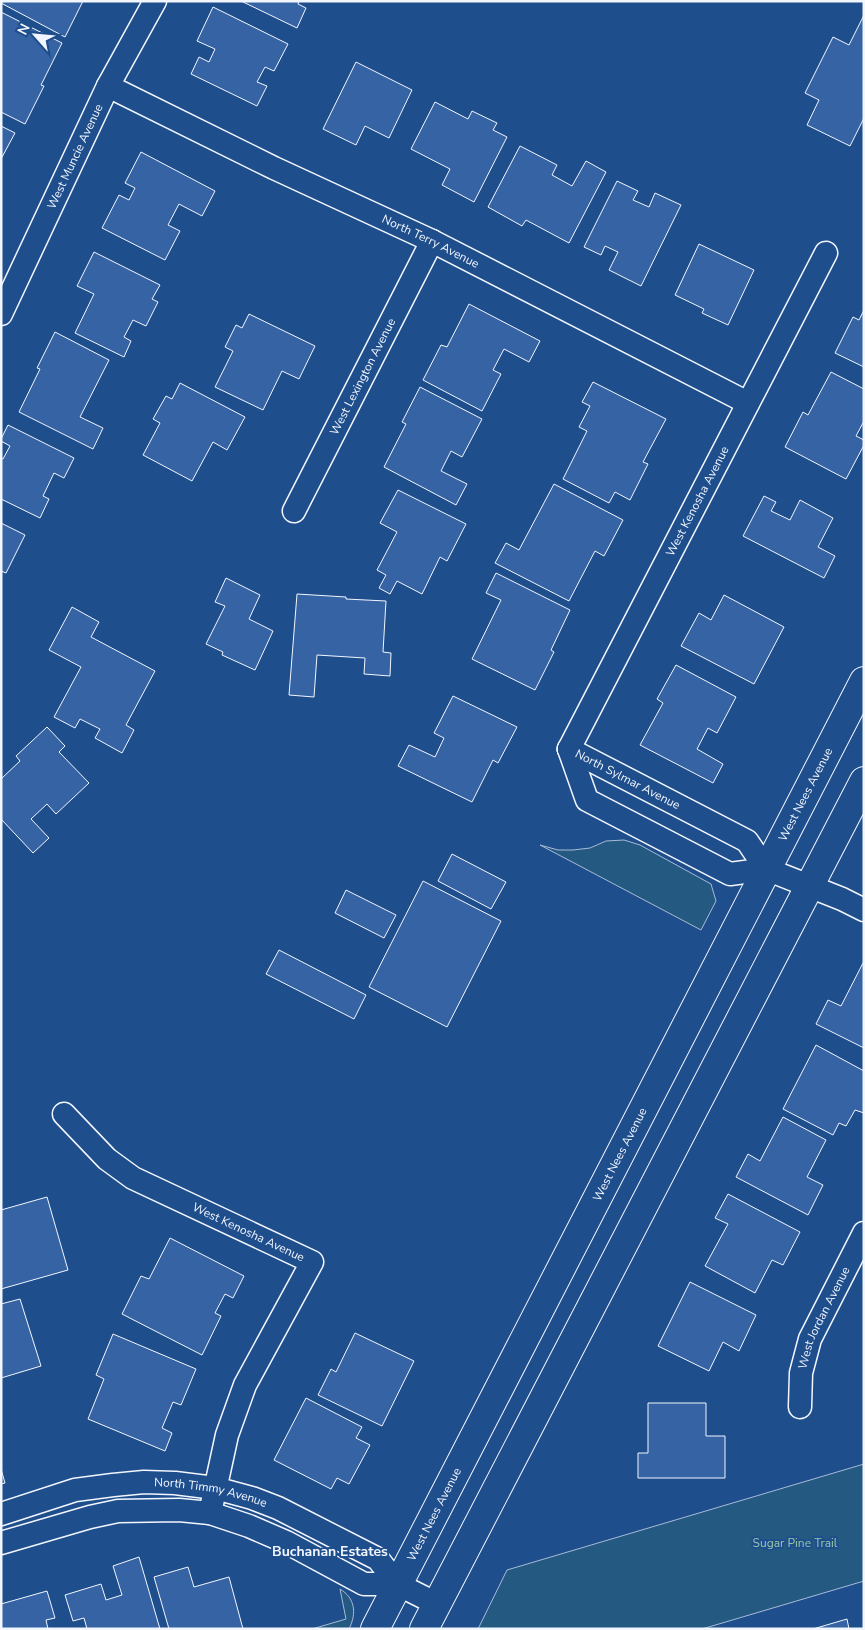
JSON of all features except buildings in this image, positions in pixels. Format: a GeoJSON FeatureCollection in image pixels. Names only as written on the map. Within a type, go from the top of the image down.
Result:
{"type":"FeatureCollection","features":[{"type":"Feature","properties":{"kind":"main road","name":"West Nees Avenue"},"geometry":{"type":"LineString","coordinates":[[375,1629],[864,680]]}},
{"type":"Feature","properties":{"kind":"main road"},"geometry":{"type":"LineString","coordinates":[[424,1629],[864,781]]}},
{"type":"Feature","properties":{"kind":"street","name":"West Muncie Avenue"},"geometry":{"type":"LineString","coordinates":[[1,314],[108,86],[154,1]]}},
{"type":"Feature","properties":{"kind":"street","name":"North Terry Avenue"},"geometry":{"type":"LineString","coordinates":[[108,86],[274,168],[432,241],[748,403]]}},
{"type":"Feature","properties":{"kind":"street","name":"West Lexington Avenue"},"geometry":{"type":"LineString","coordinates":[[294,511],[432,241]]}},
{"type":"Feature","properties":{"kind":"street","name":"West Kenosha Avenue"},"geometry":{"type":"LineString","coordinates":[[569,749],[826,253]]}},
{"type":"Feature","properties":{"kind":"street","name":"North Sylmar Avenue"},"geometry":{"type":"LineString","coordinates":[[569,749],[747,840],[766,869]]}},
{"type":"Feature","properties":{"kind":"street","name":"North Sylmar Avenue"},"geometry":{"type":"LineString","coordinates":[[569,749],[587,800],[730,874],[766,869],[842,898],[864,910]]}},
{"type":"Feature","properties":{"kind":"street","name":"West Kenosha Avenue"},"geometry":{"type":"LineString","coordinates":[[64,1114],[107,1159],[132,1178],[312,1262],[245,1386],[227,1435],[210,1513]]}},
{"type":"Feature","properties":{"kind":"street","name":"West Jordan Avenue"},"geometry":{"type":"LineString","coordinates":[[800,1406],[801,1373],[810,1339],[864,1233]]}},
{"type":"Feature","properties":{"kind":"street","name":"North Timmy Avenue"},"geometry":{"type":"LineString","coordinates":[[1,1514],[75,1490],[112,1485],[144,1482],[175,1483],[215,1488],[252,1498],[278,1508],[378,1559],[397,1584],[437,1604]]}},
{"type":"Feature","properties":{"kind":"street","name":"North Timmy Avenue"},"geometry":{"type":"LineString","coordinates":[[1,1542],[118,1511],[179,1510],[210,1513],[268,1534],[364,1584],[397,1584]]}},
{"type":"Feature","properties":{"kind":"green space"},"geometry":{"type":"Polygon","coordinates":[[[624,840],[640,845],[711,884],[716,901],[701,930],[540,845],[558,850],[573,850],[590,848],[606,841],[624,840]]]}},
{"type":"Feature","properties":{"kind":"green space","name":"Sugar Pine Trail"},"geometry":{"type":"Polygon","coordinates":[[[864,1464],[864,1581],[702,1629],[478,1629],[507,1570],[864,1464]]]}},
{"type":"Feature","properties":{"kind":"green space"},"geometry":{"type":"Polygon","coordinates":[[[340,1589],[352,1601],[354,1612],[349,1629],[312,1629],[346,1619],[340,1589]]]}},
{"type":"Feature","properties":{"kind":"district","name":"Buchanan Estates"},"geometry":{"type":"Point","coordinates":[330,1551]}}]}
